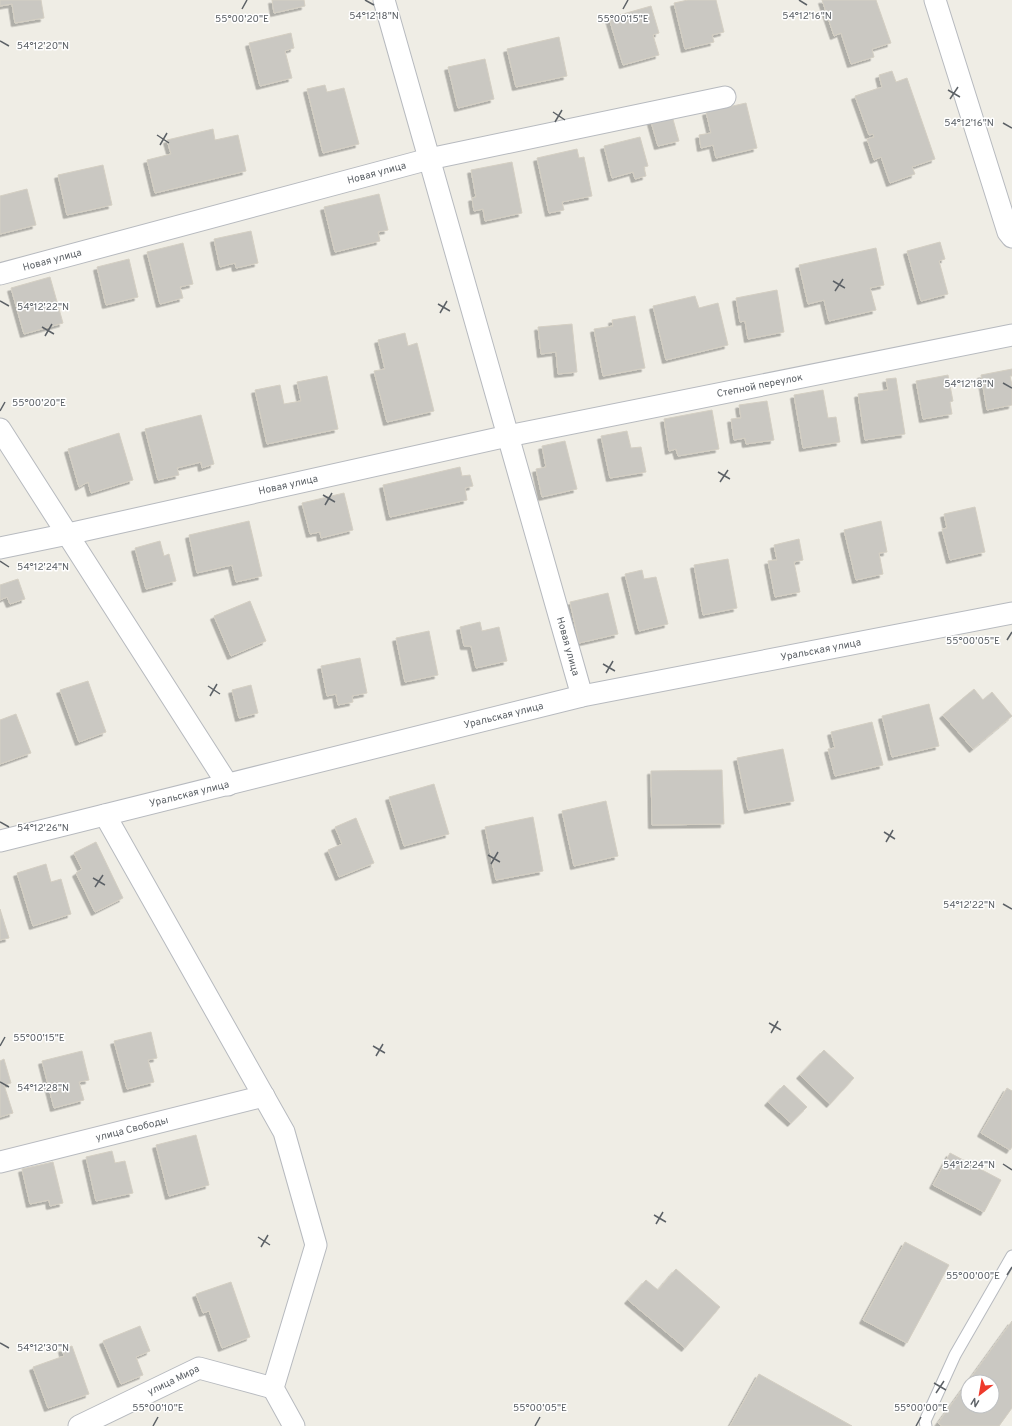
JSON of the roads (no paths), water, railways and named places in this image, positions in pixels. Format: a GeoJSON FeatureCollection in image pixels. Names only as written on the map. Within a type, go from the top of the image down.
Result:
{"type":"FeatureCollection","features":[{"type":"Feature","properties":{"kind":"street","name":"Новая улица"},"geometry":{"type":"LineString","coordinates":[[384,0],[582,696]]}},
{"type":"Feature","properties":{"kind":"street"},"geometry":{"type":"LineString","coordinates":[[935,0],[1008,232],[1012,237]]}},
{"type":"Feature","properties":{"kind":"street","name":"Новая улица"},"geometry":{"type":"LineString","coordinates":[[0,274],[429,159],[725,97]]}},
{"type":"Feature","properties":{"kind":"street","name":"Степной переулок"},"geometry":{"type":"LineString","coordinates":[[508,436],[1012,335]]}},
{"type":"Feature","properties":{"kind":"street"},"geometry":{"type":"LineString","coordinates":[[0,429],[228,785]]}},
{"type":"Feature","properties":{"kind":"street","name":"Новая улица"},"geometry":{"type":"LineString","coordinates":[[0,548],[508,436]]}},
{"type":"Feature","properties":{"kind":"street","name":"Уральская улица"},"geometry":{"type":"LineString","coordinates":[[0,841],[582,696],[1012,613]]}},
{"type":"Feature","properties":{"kind":"street"},"geometry":{"type":"LineString","coordinates":[[105,815],[284,1132],[316,1245],[273,1388],[294,1426]]}},
{"type":"Feature","properties":{"kind":"street","name":"улица Свободы"},"geometry":{"type":"LineString","coordinates":[[0,1162],[264,1096]]}},
{"type":"Feature","properties":{"kind":"street","name":"улица Мира"},"geometry":{"type":"LineString","coordinates":[[79,1426],[199,1368],[273,1388]]}},
{"type":"Feature","properties":{"kind":"lane"},"geometry":{"type":"LineString","coordinates":[[926,1426],[925,1421],[955,1355],[1012,1256]]}}]}
